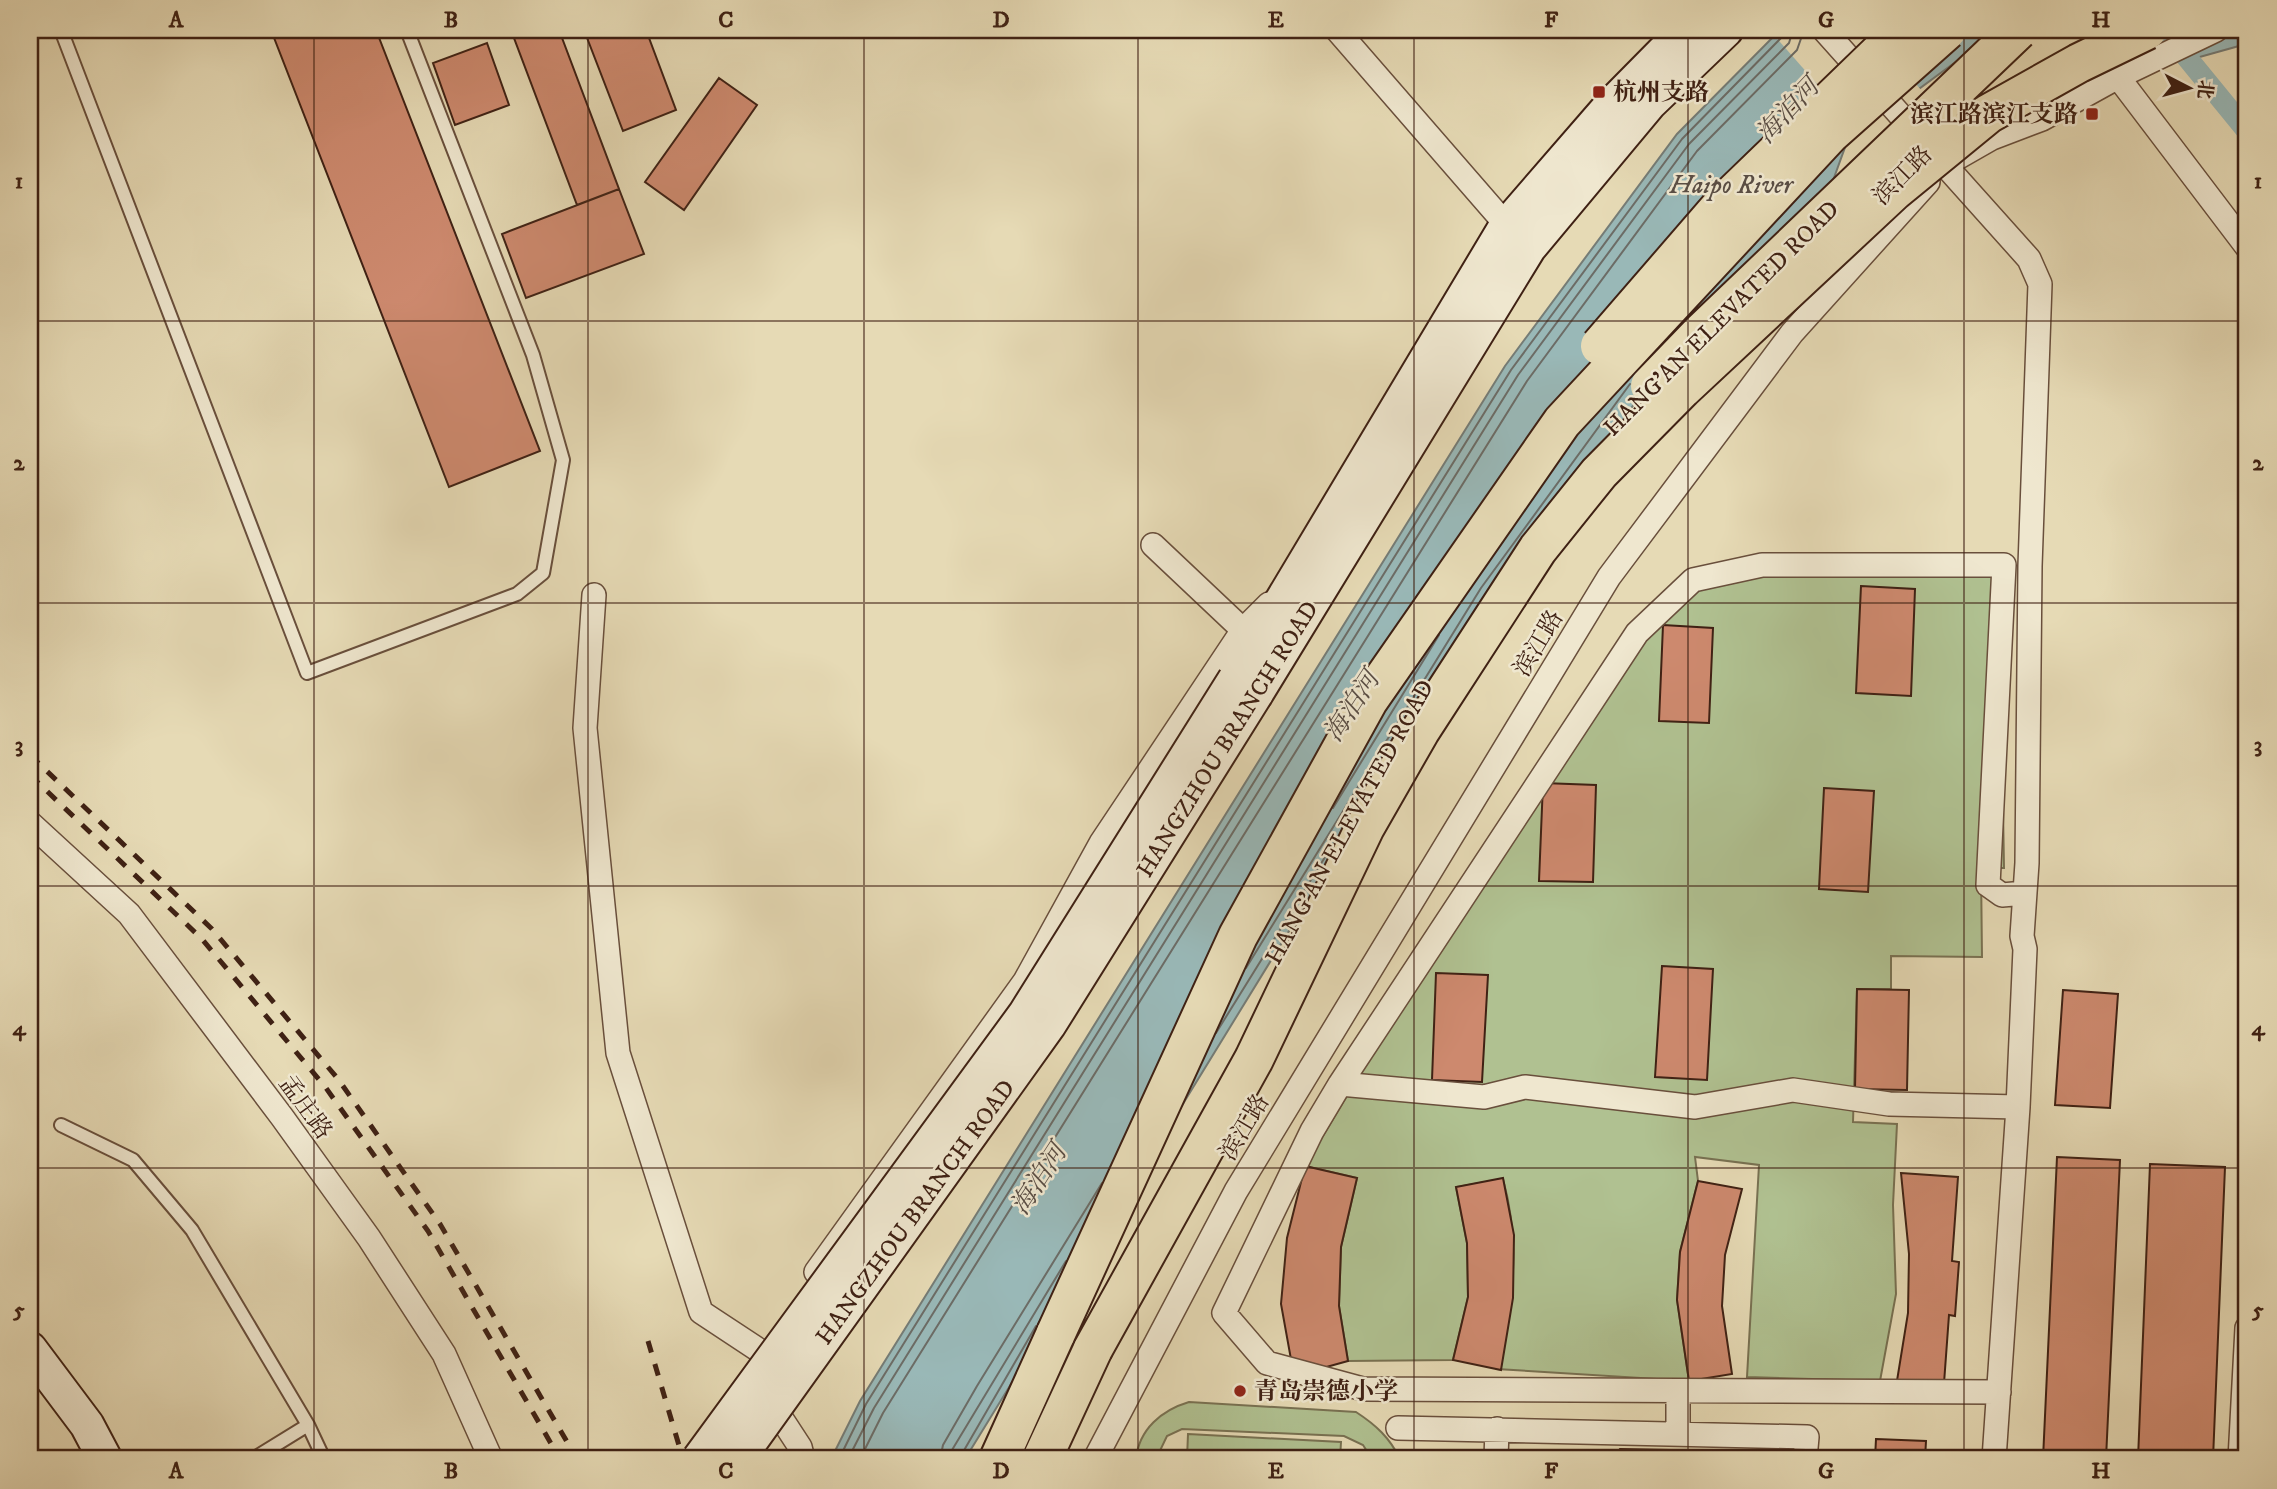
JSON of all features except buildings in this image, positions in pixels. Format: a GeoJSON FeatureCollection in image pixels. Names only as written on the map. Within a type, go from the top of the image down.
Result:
{"type":"FeatureCollection","features":[{"type":"Feature","properties":{"kind":"highway"},"geometry":{"type":"LineString","coordinates":[[1217,981],[1288,815],[1340,716],[1390,632],[1461,527],[1546,412],[1722,205],[1903,30]]}},
{"type":"Feature","properties":{"kind":"highway","name":"HANG'AN ELEVATED ROAD"},"geometry":{"type":"LineString","coordinates":[[999,1459],[1238,936],[1368,701],[1562,422],[1830,134],[1947,30]]}},
{"type":"Feature","properties":{"kind":"highway","name":"HANG'AN ELEVATED ROAD"},"geometry":{"type":"LineString","coordinates":[[1042,1459],[1272,959],[1402,717],[1513,553],[1602,437],[1701,333],[2018,30]]}},
{"type":"Feature","properties":{"kind":"highway"},"geometry":{"type":"LineString","coordinates":[[1093,1349],[1254,1059],[1372,815],[1478,636],[1546,538],[1599,473],[1672,399],[1894,191],[1988,114],[2079,62],[2149,47]]}},
{"type":"Feature","properties":{"kind":"main road","name":"HANGZHOU BRANCH ROAD"},"geometry":{"type":"LineString","coordinates":[[699,1459],[1025,1014],[1245,686],[1298,574],[1518,237],[1611,105],[1685,30]]}},
{"type":"Feature","properties":{"kind":"main road","name":"HANGZHOU BRANCH ROAD"},"geometry":{"type":"LineString","coordinates":[[738,1459],[1049,1025],[1245,686],[1518,237],[1726,30]]}},
{"type":"Feature","properties":{"kind":"main road"},"geometry":{"type":"LineString","coordinates":[[30,1349],[87,1425],[105,1459]]}},
{"type":"Feature","properties":{"kind":"street"},"geometry":{"type":"LineString","coordinates":[[1337,30],[1518,237]]}},
{"type":"Feature","properties":{"kind":"street"},"geometry":{"type":"LineString","coordinates":[[1824,30],[2028,259],[2040,284],[2030,566],[2025,893],[2018,1107],[1994,1459]]}},
{"type":"Feature","properties":{"kind":"street","name":"滨江路"},"geometry":{"type":"LineString","coordinates":[[1095,1459],[1236,1191],[1609,577],[1792,333],[1936,158],[2053,113],[2118,77],[2149,47],[2216,30]]}},
{"type":"Feature","properties":{"kind":"street"},"geometry":{"type":"LineString","coordinates":[[2118,77],[2247,247]]}},
{"type":"Feature","properties":{"kind":"street"},"geometry":{"type":"LineString","coordinates":[[1153,545],[1243,630]]}},
{"type":"Feature","properties":{"kind":"street"},"geometry":{"type":"LineString","coordinates":[[1998,1392],[1363,1390],[1267,1363],[1224,1313],[1312,1131],[1340,1084],[1637,634],[1693,580],[1762,565],[2004,565],[1988,885],[2002,895],[2025,893]]}},
{"type":"Feature","properties":{"kind":"street"},"geometry":{"type":"LineString","coordinates":[[803,1459],[800,1447],[753,1374],[754,1359],[1025,981],[1101,843],[1243,630],[1298,574]]}},
{"type":"Feature","properties":{"kind":"street"},"geometry":{"type":"LineString","coordinates":[[594,595],[584,728],[618,1053],[701,1312],[760,1351]]}},
{"type":"Feature","properties":{"kind":"street","name":"孟庄路"},"geometry":{"type":"LineString","coordinates":[[30,823],[130,914],[282,1117],[369,1238],[444,1354],[491,1459]]}},
{"type":"Feature","properties":{"kind":"street"},"geometry":{"type":"LineString","coordinates":[[1340,1084],[1483,1097],[1525,1087],[1695,1107],[1793,1090],[1889,1104],[2018,1107]]}},
{"type":"Feature","properties":{"kind":"street"},"geometry":{"type":"LineString","coordinates":[[2240,1459],[2247,1328]]}},
{"type":"Feature","properties":{"kind":"street"},"geometry":{"type":"LineString","coordinates":[[1678,1391],[1678,1432]]}},
{"type":"Feature","properties":{"kind":"street"},"geometry":{"type":"LineString","coordinates":[[1398,1428],[1678,1432],[1807,1437],[1805,1459]]}},
{"type":"Feature","properties":{"kind":"street"},"geometry":{"type":"LineString","coordinates":[[1496,1459],[1497,1429]]}},
{"type":"Feature","properties":{"kind":"lane"},"geometry":{"type":"LineString","coordinates":[[61,30],[307,673],[517,594],[536,582],[543,573],[564,460],[533,355],[407,30]]}},
{"type":"Feature","properties":{"kind":"lane"},"geometry":{"type":"LineString","coordinates":[[61,1125],[133,1160],[192,1230],[308,1425],[324,1459]]}},
{"type":"Feature","properties":{"kind":"lane"},"geometry":{"type":"LineString","coordinates":[[253,1459],[308,1425]]}},
{"type":"Feature","properties":{"kind":"green space"},"geometry":{"type":"Polygon","coordinates":[[[1762,565],[1999,571],[2004,868],[1981,868],[1982,957],[1891,956],[1891,989],[1857,989],[1853,1122],[1897,1124],[1893,1205],[1896,1294],[1880,1381],[1747,1377],[1759,1165],[1695,1157],[1698,1181],[1680,1252],[1677,1300],[1689,1381],[1497,1369],[1513,1274],[1512,1228],[1503,1179],[1456,1187],[1467,1243],[1468,1297],[1453,1360],[1348,1361],[1339,1306],[1341,1247],[1357,1178],[1305,1166],[1441,939],[1637,633],[1693,580],[1762,565]]]}},
{"type":"Feature","properties":{"kind":"green space"},"geometry":{"type":"Polygon","coordinates":[[[1189,1402],[1356,1412],[1382,1432],[1400,1459],[1372,1459],[1363,1445],[1344,1436],[1182,1429],[1167,1436],[1156,1459],[1136,1459],[1142,1439],[1154,1422],[1170,1410],[1189,1402]]]}},
{"type":"Feature","properties":{"kind":"green space"},"geometry":{"type":"Polygon","coordinates":[[[1188,1434],[1341,1442],[1340,1459],[1187,1459],[1188,1434]]]}},
{"type":"Feature","properties":{"kind":"water","name":"Haipo River"},"geometry":{"type":"Polygon","coordinates":[[[1780,30],[1999,30],[1847,142],[1831,186],[1664,363],[1494,597],[965,1459],[831,1459],[860,1401],[1505,366],[1677,134],[1780,30]]]}},
{"type":"Feature","properties":{"kind":"water"},"geometry":{"type":"Polygon","coordinates":[[[2121,30],[2240,30],[2246,44],[2189,60],[2143,54],[2121,30]]]}},
{"type":"Feature","properties":{"kind":"pier"},"geometry":{"type":"Polygon","coordinates":[[[1775,30],[1868,30],[1922,91],[1862,135],[1772,33],[1775,30]]]}},
{"type":"Feature","properties":{"kind":"waterway"},"geometry":{"type":"LineString","coordinates":[[2171,38],[2247,131]]}},
{"type":"Feature","properties":{"kind":"railway"},"geometry":{"type":"LineString","coordinates":[[30,755],[212,929],[338,1079],[440,1224],[577,1459]]}},
{"type":"Feature","properties":{"kind":"railway"},"geometry":{"type":"LineString","coordinates":[[30,775],[202,939],[326,1088],[428,1231],[560,1459]]}},
{"type":"Feature","properties":{"kind":"railway"},"geometry":{"type":"LineString","coordinates":[[648,1341],[683,1459]]}},
{"type":"Feature","properties":{"kind":"place","name":"杭州支路"},"geometry":{"type":"Point","coordinates":[1599,92]}},
{"type":"Feature","properties":{"kind":"place","name":"滨江路滨江支路"},"geometry":{"type":"Point","coordinates":[2092,114]}},
{"type":"Feature","properties":{"kind":"place","name":"青岛崇德小学"},"geometry":{"type":"Point","coordinates":[1240,1391]}},
{"type":"Feature","properties":{"kind":"water label","name":"海泊河"},"geometry":{"type":"Point","coordinates":[1787,110]}},
{"type":"Feature","properties":{"kind":"water label","name":"海泊河"},"geometry":{"type":"Point","coordinates":[1351,706]}},
{"type":"Feature","properties":{"kind":"water label","name":"海泊河"},"geometry":{"type":"Point","coordinates":[1038,1179]}}]}
